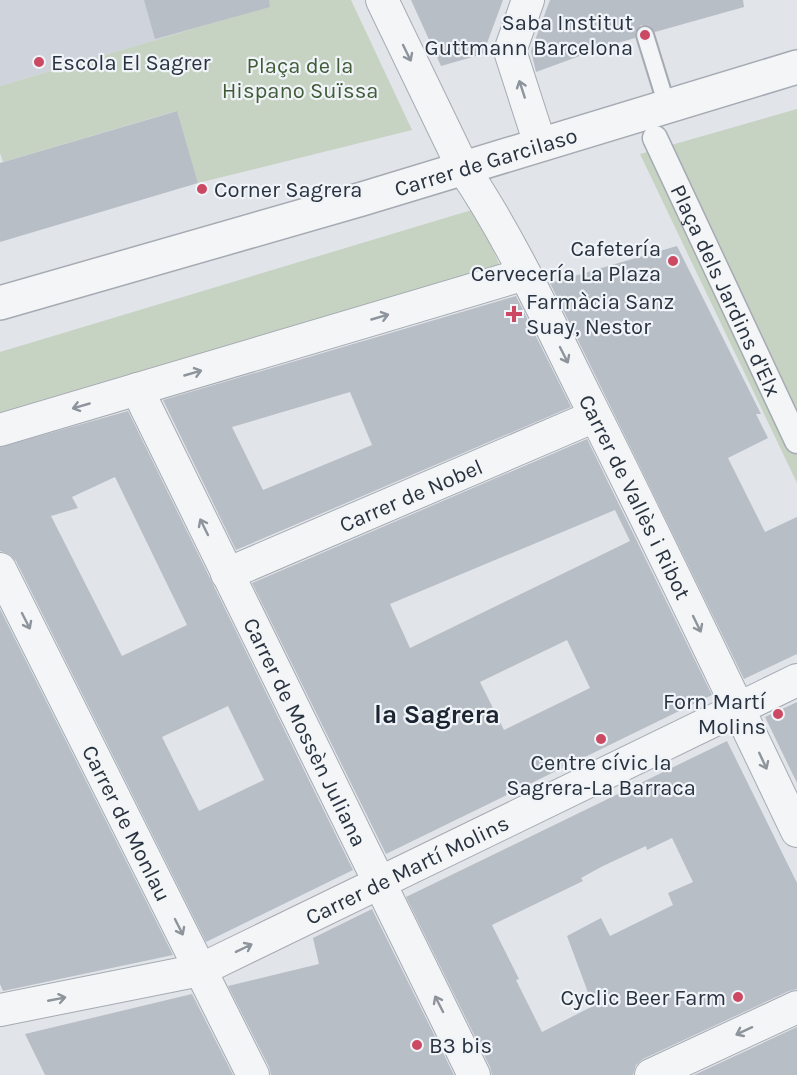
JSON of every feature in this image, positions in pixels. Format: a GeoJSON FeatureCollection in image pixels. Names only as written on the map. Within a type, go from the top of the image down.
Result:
{"type":"FeatureCollection","features":[{"type":"Feature","properties":{"kind":"street","name":"Carrer de Vallès i Ribot"},"geometry":{"type":"LineString","coordinates":[[382,0],[463,168],[479,191],[525,274],[797,831]]}},
{"type":"Feature","properties":{"kind":"street"},"geometry":{"type":"LineString","coordinates":[[528,0],[510,51],[540,144]]}},
{"type":"Feature","properties":{"kind":"street","name":"Carrer de Garcilaso"},"geometry":{"type":"LineString","coordinates":[[0,303],[463,168],[797,67]]}},
{"type":"Feature","properties":{"kind":"street","name":"Plaça dels Jardins d'Elx"},"geometry":{"type":"LineString","coordinates":[[655,138],[797,441]]}},
{"type":"Feature","properties":{"kind":"street"},"geometry":{"type":"LineString","coordinates":[[0,430],[525,274]]}},
{"type":"Feature","properties":{"kind":"street","name":"Carrer de Mossèn Juliana"},"geometry":{"type":"LineString","coordinates":[[137,389],[474,1075]]}},
{"type":"Feature","properties":{"kind":"street","name":"Carrer de Nobel"},"geometry":{"type":"LineString","coordinates":[[227,574],[595,416]]}},
{"type":"Feature","properties":{"kind":"street","name":"Carrer de Monlau"},"geometry":{"type":"LineString","coordinates":[[0,569],[253,1075]]}},
{"type":"Feature","properties":{"kind":"street","name":"Carrer de Martí Molins"},"geometry":{"type":"LineString","coordinates":[[0,1010],[200,970],[797,680]]}},
{"type":"Feature","properties":{"kind":"street"},"geometry":{"type":"LineString","coordinates":[[651,1075],[797,1006]]}},
{"type":"Feature","properties":{"kind":"lane"},"geometry":{"type":"LineString","coordinates":[[645,35],[667,106]]}},
{"type":"Feature","properties":{"kind":"shaded area","name":"Escola El Sagrer"},"geometry":{"type":"Polygon","coordinates":[[[0,0],[268,0],[267,7],[0,86],[0,0]]]}},
{"type":"Feature","properties":{"kind":"green space","name":"Plaça de la Hispano Suïssa"},"geometry":{"type":"Polygon","coordinates":[[[268,0],[351,0],[412,130],[198,183],[176,111],[3,162],[0,153],[0,86],[267,7],[268,0]]]}},
{"type":"Feature","properties":{"kind":"green space"},"geometry":{"type":"Polygon","coordinates":[[[797,109],[797,483],[640,154],[797,109]]]}},
{"type":"Feature","properties":{"kind":"green space"},"geometry":{"type":"Polygon","coordinates":[[[475,209],[503,273],[0,421],[0,352],[475,209]]]}},
{"type":"Feature","properties":{"kind":"building"},"geometry":{"type":"Polygon","coordinates":[[[144,0],[269,0],[270,7],[155,39],[144,0]]]}},
{"type":"Feature","properties":{"kind":"building"},"geometry":{"type":"Polygon","coordinates":[[[411,0],[503,0],[483,54],[441,66],[411,0]]]}},
{"type":"Feature","properties":{"kind":"building"},"geometry":{"type":"Polygon","coordinates":[[[550,0],[743,0],[744,7],[655,32],[648,25],[641,25],[635,32],[635,38],[536,72],[531,51],[550,0]]]}},
{"type":"Feature","properties":{"kind":"building"},"geometry":{"type":"Polygon","coordinates":[[[177,111],[198,183],[0,242],[0,163],[177,111]]]}},
{"type":"Feature","properties":{"kind":"building"},"geometry":{"type":"Polygon","coordinates":[[[677,246],[761,414],[756,414],[768,438],[728,458],[765,532],[797,517],[797,654],[744,679],[550,283],[677,246]]]}},
{"type":"Feature","properties":{"kind":"building"},"geometry":{"type":"Polygon","coordinates":[[[516,296],[571,407],[236,550],[163,400],[516,296]],[[350,392],[232,427],[263,490],[372,445],[350,392]]]}},
{"type":"Feature","properties":{"kind":"building"},"geometry":{"type":"Polygon","coordinates":[[[128,411],[353,870],[206,942],[16,561],[9,554],[0,551],[0,447],[128,411]],[[115,477],[72,497],[78,508],[51,516],[122,656],[187,625],[115,477]],[[228,706],[162,737],[199,811],[264,780],[228,706]]]}},
{"type":"Feature","properties":{"kind":"building"},"geometry":{"type":"Polygon","coordinates":[[[587,439],[712,695],[386,854],[252,583],[587,439]],[[615,510],[390,604],[410,648],[630,541],[615,510]],[[567,640],[480,682],[504,730],[590,688],[567,640]]]}},
{"type":"Feature","properties":{"kind":"building"},"geometry":{"type":"Polygon","coordinates":[[[0,609],[173,955],[3,991],[0,984],[0,609]]]}},
{"type":"Feature","properties":{"kind":"building"},"geometry":{"type":"Polygon","coordinates":[[[797,702],[797,783],[765,717],[797,702]]]}},
{"type":"Feature","properties":{"kind":"building"},"geometry":{"type":"Polygon","coordinates":[[[727,741],[797,883],[797,989],[643,1059],[636,1065],[633,1075],[492,1075],[406,897],[727,741]],[[672,838],[647,850],[646,846],[603,866],[581,878],[583,881],[492,925],[542,1032],[593,1006],[567,936],[601,918],[610,936],[673,905],[668,893],[693,882],[672,838]]]}},
{"type":"Feature","properties":{"kind":"building"},"geometry":{"type":"Polygon","coordinates":[[[372,909],[454,1075],[271,1075],[228,986],[319,964],[313,938],[372,909]]]}},
{"type":"Feature","properties":{"kind":"building"},"geometry":{"type":"Polygon","coordinates":[[[192,994],[233,1075],[45,1075],[25,1034],[192,994]]]}},
{"type":"Feature","properties":{"kind":"building"},"geometry":{"type":"Polygon","coordinates":[[[797,1027],[797,1075],[694,1075],[797,1027]]]}},
{"type":"Feature","properties":{"kind":"place","name":"Saba Institut Guttmann Barcelona"},"geometry":{"type":"Point","coordinates":[645,35]}},
{"type":"Feature","properties":{"kind":"place","name":"Escola El Sagrer"},"geometry":{"type":"Point","coordinates":[39,62]}},
{"type":"Feature","properties":{"kind":"place","name":"Corner Sagrera"},"geometry":{"type":"Point","coordinates":[202,189]}},
{"type":"Feature","properties":{"kind":"place","name":"Cafetería Cervecería La Plaza"},"geometry":{"type":"Point","coordinates":[673,261]}},
{"type":"Feature","properties":{"kind":"place","name":"Farmàcia Sanz Suay, Nestor"},"geometry":{"type":"Point","coordinates":[514,314]}},
{"type":"Feature","properties":{"kind":"place","name":"Forn Martí Molins"},"geometry":{"type":"Point","coordinates":[778,714]}},
{"type":"Feature","properties":{"kind":"place","name":"Centre cívic la Sagrera-La Barraca"},"geometry":{"type":"Point","coordinates":[601,739]}},
{"type":"Feature","properties":{"kind":"place","name":"Cyclic Beer Farm"},"geometry":{"type":"Point","coordinates":[738,997]}},
{"type":"Feature","properties":{"kind":"place","name":"B3 bis"},"geometry":{"type":"Point","coordinates":[417,1045]}},
{"type":"Feature","properties":{"kind":"district","name":"la Sagrera"},"geometry":{"type":"Point","coordinates":[437,714]}}]}
